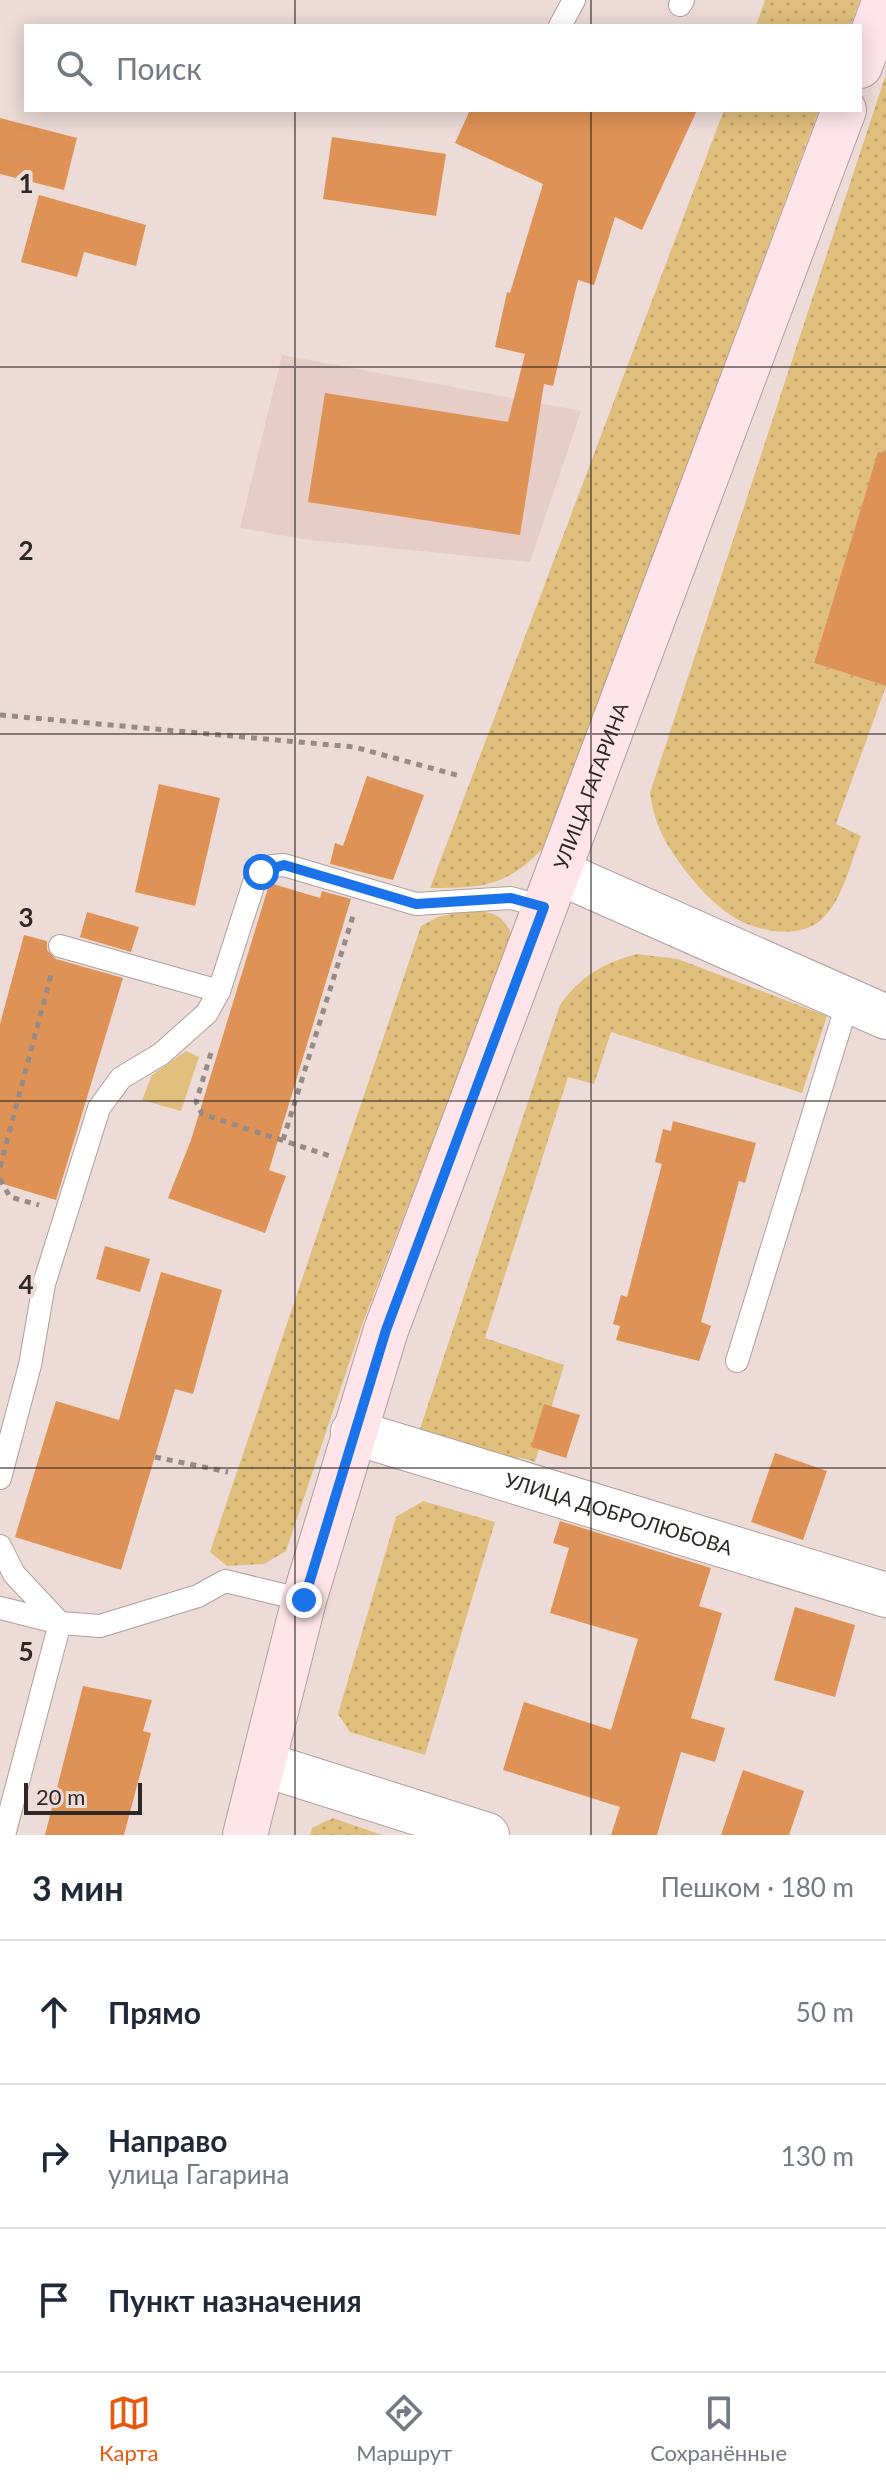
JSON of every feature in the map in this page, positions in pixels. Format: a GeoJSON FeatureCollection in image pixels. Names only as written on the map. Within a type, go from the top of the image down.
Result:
{"type":"FeatureCollection","features":[{"type":"Feature","properties":{"kind":"main road"},"geometry":{"type":"LineString","coordinates":[[862,61],[885,0]]}},
{"type":"Feature","properties":{"kind":"main road","name":"УЛИЦА ГАГАРИНА"},"geometry":{"type":"LineString","coordinates":[[245,1835],[304,1600],[353,1432],[452,1147],[843,112]]}},
{"type":"Feature","properties":{"kind":"street"},"geometry":{"type":"LineString","coordinates":[[551,890],[867,1009]]}},
{"type":"Feature","properties":{"kind":"street","name":"УЛИЦА ДОБРОЛЮБОВА"},"geometry":{"type":"LineString","coordinates":[[353,1432],[886,1595]]}},
{"type":"Feature","properties":{"kind":"street"},"geometry":{"type":"LineString","coordinates":[[263,1764],[487,1835]]}},
{"type":"Feature","properties":{"kind":"lane"},"geometry":{"type":"LineString","coordinates":[[561,24],[574,0]]}},
{"type":"Feature","properties":{"kind":"lane"},"geometry":{"type":"LineString","coordinates":[[0,1478],[30,1365],[44,1284],[99,1108],[121,1078],[185,1036],[207,1013],[219,991],[255,880],[272,866],[284,865],[416,904],[511,898],[551,890]]}},
{"type":"Feature","properties":{"kind":"lane"},"geometry":{"type":"LineString","coordinates":[[60,946],[219,991]]}},
{"type":"Feature","properties":{"kind":"lane"},"geometry":{"type":"LineString","coordinates":[[737,1361],[867,1009]]}},
{"type":"Feature","properties":{"kind":"lane"},"geometry":{"type":"LineString","coordinates":[[0,1546],[14,1574],[60,1623]]}},
{"type":"Feature","properties":{"kind":"lane"},"geometry":{"type":"LineString","coordinates":[[0,1608],[60,1623],[100,1626],[198,1596],[225,1581],[304,1600]]}},
{"type":"Feature","properties":{"kind":"lane"},"geometry":{"type":"LineString","coordinates":[[4,1835],[60,1623]]}},
{"type":"Feature","properties":{"kind":"path"},"geometry":{"type":"LineString","coordinates":[[0,715],[354,747],[460,776]]}},
{"type":"Feature","properties":{"kind":"path"},"geometry":{"type":"LineString","coordinates":[[283,1140],[355,909]]}},
{"type":"Feature","properties":{"kind":"path"},"geometry":{"type":"LineString","coordinates":[[0,1167],[17,1092],[60,946]]}},
{"type":"Feature","properties":{"kind":"path"},"geometry":{"type":"LineString","coordinates":[[213,1045],[196,1102],[202,1114],[333,1157]]}},
{"type":"Feature","properties":{"kind":"path"},"geometry":{"type":"LineString","coordinates":[[0,1179],[10,1197],[67,1213]]}},
{"type":"Feature","properties":{"kind":"path"},"geometry":{"type":"LineString","coordinates":[[155,1457],[228,1472]]}},
{"type":"Feature","properties":{"kind":"shaded area"},"geometry":{"type":"Polygon","coordinates":[[[765,0],[860,0],[851,24],[757,24],[765,0]]]}},
{"type":"Feature","properties":{"kind":"shaded area"},"geometry":{"type":"Polygon","coordinates":[[[886,74],[886,481],[866,492],[814,663],[886,686],[836,824],[861,836],[841,891],[829,911],[812,926],[789,932],[776,931],[739,920],[697,885],[663,836],[650,793],[886,74]]]}},
{"type":"Feature","properties":{"kind":"shaded area"},"geometry":{"type":"Polygon","coordinates":[[[723,112],[818,112],[545,846],[518,870],[493,882],[480,886],[430,888],[723,112]]]}},
{"type":"Feature","properties":{"kind":"shaded area"},"geometry":{"type":"Polygon","coordinates":[[[282,355],[581,411],[530,562],[302,539],[240,528],[282,355]]]}},
{"type":"Feature","properties":{"kind":"shaded area"},"geometry":{"type":"Polygon","coordinates":[[[466,911],[494,914],[512,935],[362,1325],[286,1551],[264,1564],[227,1566],[210,1552],[421,926],[438,917],[466,911]]]}},
{"type":"Feature","properties":{"kind":"shaded area"},"geometry":{"type":"Polygon","coordinates":[[[637,954],[678,959],[827,1016],[802,1093],[611,1032],[594,1084],[568,1077],[485,1338],[564,1365],[535,1462],[518,1457],[509,1481],[419,1432],[560,1005],[576,986],[594,972],[637,954]]]}},
{"type":"Feature","properties":{"kind":"shaded area"},"geometry":{"type":"Polygon","coordinates":[[[186,1051],[199,1057],[181,1111],[142,1100],[152,1075],[186,1051]]]}},
{"type":"Feature","properties":{"kind":"shaded area"},"geometry":{"type":"Polygon","coordinates":[[[423,1501],[495,1522],[425,1755],[350,1732],[338,1714],[396,1517],[423,1501]]]}},
{"type":"Feature","properties":{"kind":"shaded area"},"geometry":{"type":"Polygon","coordinates":[[[333,1818],[382,1835],[310,1835],[312,1828],[333,1818]]]}},
{"type":"Feature","properties":{"kind":"building"},"geometry":{"type":"Polygon","coordinates":[[[469,112],[696,112],[642,230],[615,217],[594,285],[578,280],[553,386],[544,384],[520,535],[308,502],[325,393],[508,422],[525,354],[495,347],[507,292],[510,293],[543,184],[455,143],[469,112]]]}},
{"type":"Feature","properties":{"kind":"building"},"geometry":{"type":"Polygon","coordinates":[[[0,118],[77,138],[64,190],[0,174],[0,118]]]}},
{"type":"Feature","properties":{"kind":"building"},"geometry":{"type":"Polygon","coordinates":[[[332,137],[446,154],[436,216],[323,199],[332,137]]]}},
{"type":"Feature","properties":{"kind":"building"},"geometry":{"type":"Polygon","coordinates":[[[39,195],[146,225],[136,266],[84,252],[77,277],[21,262],[39,195]]]}},
{"type":"Feature","properties":{"kind":"building"},"geometry":{"type":"Polygon","coordinates":[[[878,452],[886,453],[886,686],[814,663],[878,452]]]}},
{"type":"Feature","properties":{"kind":"building"},"geometry":{"type":"Polygon","coordinates":[[[367,776],[424,795],[393,880],[330,864],[335,843],[343,846],[367,776]]]}},
{"type":"Feature","properties":{"kind":"building"},"geometry":{"type":"Polygon","coordinates":[[[159,784],[220,798],[195,906],[135,892],[159,784]]]}},
{"type":"Feature","properties":{"kind":"building"},"geometry":{"type":"Polygon","coordinates":[[[273,884],[320,898],[322,891],[351,899],[269,1170],[286,1176],[265,1233],[168,1198],[191,1140],[268,888],[273,884]]]}},
{"type":"Feature","properties":{"kind":"building"},"geometry":{"type":"Polygon","coordinates":[[[87,912],[139,927],[131,952],[80,937],[87,912]]]}},
{"type":"Feature","properties":{"kind":"building"},"geometry":{"type":"Polygon","coordinates":[[[24,935],[47,941],[47,950],[56,959],[123,978],[56,1200],[0,1183],[0,1024],[24,935]]]}},
{"type":"Feature","properties":{"kind":"building"},"geometry":{"type":"Polygon","coordinates":[[[673,1121],[756,1143],[745,1183],[739,1181],[701,1322],[711,1326],[699,1361],[616,1340],[620,1326],[613,1324],[621,1295],[627,1297],[662,1164],[655,1162],[663,1129],[671,1131],[673,1121]]]}},
{"type":"Feature","properties":{"kind":"building"},"geometry":{"type":"Polygon","coordinates":[[[105,1246],[150,1259],[140,1292],[96,1279],[105,1246]]]}},
{"type":"Feature","properties":{"kind":"building"},"geometry":{"type":"Polygon","coordinates":[[[161,1272],[222,1290],[193,1394],[175,1389],[121,1570],[15,1537],[56,1401],[119,1420],[161,1272]]]}},
{"type":"Feature","properties":{"kind":"building"},"geometry":{"type":"Polygon","coordinates":[[[544,1404],[580,1415],[566,1458],[531,1447],[544,1404]]]}},
{"type":"Feature","properties":{"kind":"building"},"geometry":{"type":"Polygon","coordinates":[[[775,1453],[827,1471],[803,1540],[751,1522],[775,1453]]]}},
{"type":"Feature","properties":{"kind":"building"},"geometry":{"type":"Polygon","coordinates":[[[560,1521],[711,1568],[699,1606],[722,1613],[691,1718],[725,1728],[715,1762],[681,1752],[657,1835],[611,1835],[620,1807],[503,1770],[524,1702],[611,1730],[638,1639],[550,1613],[569,1548],[553,1543],[560,1521]]]}},
{"type":"Feature","properties":{"kind":"building"},"geometry":{"type":"Polygon","coordinates":[[[795,1607],[855,1625],[835,1697],[774,1680],[795,1607]]]}},
{"type":"Feature","properties":{"kind":"building"},"geometry":{"type":"Polygon","coordinates":[[[83,1686],[152,1700],[143,1731],[151,1733],[124,1835],[45,1835],[83,1686]]]}},
{"type":"Feature","properties":{"kind":"building"},"geometry":{"type":"Polygon","coordinates":[[[743,1770],[804,1791],[789,1835],[721,1835],[743,1770]]]}},
{"type":"Feature","properties":{"kind":"route"},"geometry":{"type":"LineString","coordinates":[[261,872],[272,866],[284,865],[416,904],[511,898],[544,907],[386,1330],[342,1466],[304,1600]]}}]}
